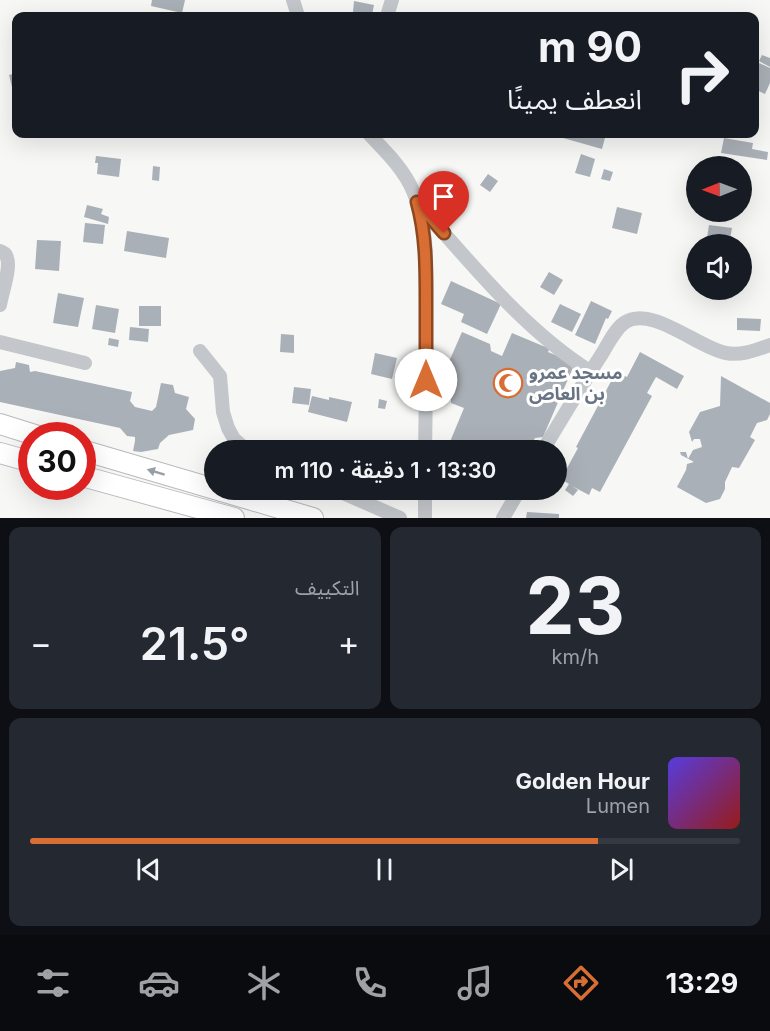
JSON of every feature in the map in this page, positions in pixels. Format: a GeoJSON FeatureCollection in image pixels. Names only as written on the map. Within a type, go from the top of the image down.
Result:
{"type":"FeatureCollection","features":[{"type":"Feature","properties":{"kind":"street"},"geometry":{"type":"LineString","coordinates":[[373,138],[407,179],[421,216],[426,264],[425,440]]}},
{"type":"Feature","properties":{"kind":"street"},"geometry":{"type":"LineString","coordinates":[[417,202],[518,314],[574,362],[591,372]]}},
{"type":"Feature","properties":{"kind":"street"},"geometry":{"type":"LineString","coordinates":[[0,251],[8,259],[0,305]]}},
{"type":"Feature","properties":{"kind":"street"},"geometry":{"type":"LineString","coordinates":[[549,440],[618,328],[625,322],[642,318],[653,320],[723,352],[744,352],[770,345]]}},
{"type":"Feature","properties":{"kind":"street"},"geometry":{"type":"LineString","coordinates":[[0,342],[85,363]]}},
{"type":"Feature","properties":{"kind":"street"},"geometry":{"type":"LineString","coordinates":[[200,351],[220,376],[223,412],[235,440]]}},
{"type":"Feature","properties":{"kind":"street"},"geometry":{"type":"LineString","coordinates":[[0,424],[18,430]]}},
{"type":"Feature","properties":{"kind":"street"},"geometry":{"type":"LineString","coordinates":[[0,453],[18,458]]}},
{"type":"Feature","properties":{"kind":"street"},"geometry":{"type":"LineString","coordinates":[[96,454],[313,518]]}},
{"type":"Feature","properties":{"kind":"street"},"geometry":{"type":"LineString","coordinates":[[96,480],[234,518]]}},
{"type":"Feature","properties":{"kind":"street"},"geometry":{"type":"LineString","coordinates":[[178,503],[184,480]]}},
{"type":"Feature","properties":{"kind":"street"},"geometry":{"type":"LineString","coordinates":[[359,500],[400,518]]}},
{"type":"Feature","properties":{"kind":"street"},"geometry":{"type":"LineString","coordinates":[[425,500],[425,518]]}},
{"type":"Feature","properties":{"kind":"street"},"geometry":{"type":"LineString","coordinates":[[503,518],[514,500]]}},
{"type":"Feature","properties":{"kind":"building"},"geometry":{"type":"Polygon","coordinates":[[[152,0],[185,0],[182,12],[151,6],[152,0]]]}},
{"type":"Feature","properties":{"kind":"building"},"geometry":{"type":"Polygon","coordinates":[[[354,1],[374,5],[373,12],[353,12],[354,1]]]}},
{"type":"Feature","properties":{"kind":"building"},"geometry":{"type":"Polygon","coordinates":[[[762,55],[770,58],[770,67],[759,61],[762,55]]]}},
{"type":"Feature","properties":{"kind":"building"},"geometry":{"type":"Polygon","coordinates":[[[759,63],[770,68],[770,83],[765,94],[759,91],[759,63]]]}},
{"type":"Feature","properties":{"kind":"building"},"geometry":{"type":"Polygon","coordinates":[[[563,138],[605,138],[602,149],[563,138]]]}},
{"type":"Feature","properties":{"kind":"building"},"geometry":{"type":"Polygon","coordinates":[[[724,138],[753,143],[752,149],[768,152],[767,160],[721,153],[724,138]]]}},
{"type":"Feature","properties":{"kind":"building"},"geometry":{"type":"Polygon","coordinates":[[[581,154],[595,159],[590,177],[575,173],[581,154]]]}},
{"type":"Feature","properties":{"kind":"building"},"geometry":{"type":"Polygon","coordinates":[[[96,156],[121,159],[119,177],[97,174],[96,156]]]}},
{"type":"Feature","properties":{"kind":"building"},"geometry":{"type":"Polygon","coordinates":[[[153,166],[160,167],[159,181],[152,180],[153,166]]]}},
{"type":"Feature","properties":{"kind":"building"},"geometry":{"type":"Polygon","coordinates":[[[604,169],[613,172],[610,181],[601,179],[604,169]]]}},
{"type":"Feature","properties":{"kind":"building"},"geometry":{"type":"Polygon","coordinates":[[[488,174],[498,181],[490,192],[480,185],[488,174]]]}},
{"type":"Feature","properties":{"kind":"building"},"geometry":{"type":"Polygon","coordinates":[[[87,205],[103,209],[101,214],[109,217],[108,224],[84,217],[87,205]]]}},
{"type":"Feature","properties":{"kind":"building"},"geometry":{"type":"Polygon","coordinates":[[[617,207],[642,213],[637,234],[612,228],[617,207]]]}},
{"type":"Feature","properties":{"kind":"building"},"geometry":{"type":"Polygon","coordinates":[[[85,223],[105,225],[103,244],[83,242],[85,223]]]}},
{"type":"Feature","properties":{"kind":"building"},"geometry":{"type":"Polygon","coordinates":[[[709,225],[732,228],[731,234],[708,234],[709,225]]]}},
{"type":"Feature","properties":{"kind":"building"},"geometry":{"type":"Polygon","coordinates":[[[127,231],[169,238],[166,258],[124,251],[127,231]]]}},
{"type":"Feature","properties":{"kind":"building"},"geometry":{"type":"Polygon","coordinates":[[[37,240],[61,241],[59,271],[35,269],[37,240]]]}},
{"type":"Feature","properties":{"kind":"building"},"geometry":{"type":"Polygon","coordinates":[[[549,272],[563,280],[554,295],[540,287],[549,272]]]}},
{"type":"Feature","properties":{"kind":"building"},"geometry":{"type":"Polygon","coordinates":[[[451,281],[501,304],[487,334],[461,322],[464,314],[441,304],[451,281]]]}},
{"type":"Feature","properties":{"kind":"building"},"geometry":{"type":"Polygon","coordinates":[[[58,293],[84,298],[78,327],[53,323],[58,293]]]}},
{"type":"Feature","properties":{"kind":"building"},"geometry":{"type":"Polygon","coordinates":[[[591,301],[612,311],[608,319],[606,318],[595,344],[575,335],[591,301]]]}},
{"type":"Feature","properties":{"kind":"building"},"geometry":{"type":"Polygon","coordinates":[[[560,304],[581,314],[572,332],[551,322],[560,304]]]}},
{"type":"Feature","properties":{"kind":"building"},"geometry":{"type":"Polygon","coordinates":[[[96,305],[119,309],[115,333],[92,329],[96,305]]]}},
{"type":"Feature","properties":{"kind":"building"},"geometry":{"type":"Polygon","coordinates":[[[139,306],[161,306],[161,326],[139,326],[139,306]]]}},
{"type":"Feature","properties":{"kind":"building"},"geometry":{"type":"Polygon","coordinates":[[[737,318],[761,319],[760,331],[737,330],[737,318]]]}},
{"type":"Feature","properties":{"kind":"building"},"geometry":{"type":"Polygon","coordinates":[[[130,327],[149,329],[148,342],[129,340],[130,327]]]}},
{"type":"Feature","properties":{"kind":"building","name":"مسجد عمرو بن العاص"},"geometry":{"type":"Polygon","coordinates":[[[462,332],[490,344],[491,351],[502,356],[512,333],[550,348],[548,352],[575,363],[543,437],[534,440],[451,440],[464,408],[451,403],[448,364],[462,332]]]}},
{"type":"Feature","properties":{"kind":"building"},"geometry":{"type":"Polygon","coordinates":[[[281,334],[294,335],[294,353],[280,352],[281,334]]]}},
{"type":"Feature","properties":{"kind":"building"},"geometry":{"type":"Polygon","coordinates":[[[109,338],[119,340],[118,347],[108,345],[109,338]]]}},
{"type":"Feature","properties":{"kind":"building"},"geometry":{"type":"Polygon","coordinates":[[[640,352],[684,376],[677,389],[656,377],[647,393],[652,396],[600,492],[592,488],[589,495],[572,486],[578,490],[573,496],[567,492],[569,484],[567,483],[567,468],[578,448],[576,447],[616,372],[627,377],[640,352]]]}},
{"type":"Feature","properties":{"kind":"building"},"geometry":{"type":"Polygon","coordinates":[[[375,353],[397,358],[392,379],[371,374],[375,353]]]}},
{"type":"Feature","properties":{"kind":"building"},"geometry":{"type":"Polygon","coordinates":[[[16,362],[29,365],[30,372],[35,371],[132,392],[130,401],[135,407],[152,411],[156,407],[161,383],[173,385],[175,393],[189,397],[186,409],[195,419],[193,430],[169,435],[160,443],[158,449],[133,451],[135,437],[127,436],[120,428],[0,402],[0,371],[15,368],[16,362]]]}},
{"type":"Feature","properties":{"kind":"building"},"geometry":{"type":"Polygon","coordinates":[[[721,376],[770,403],[770,414],[767,420],[757,423],[750,437],[755,440],[739,468],[732,467],[720,499],[706,503],[677,487],[687,464],[694,462],[688,459],[693,450],[702,447],[700,439],[694,439],[692,442],[689,432],[700,412],[720,406],[721,376]]]}},
{"type":"Feature","properties":{"kind":"building"},"geometry":{"type":"Polygon","coordinates":[[[294,387],[311,389],[309,405],[292,403],[294,387]]]}},
{"type":"Feature","properties":{"kind":"building"},"geometry":{"type":"Polygon","coordinates":[[[312,396],[352,402],[347,422],[308,412],[312,396]]]}},
{"type":"Feature","properties":{"kind":"building"},"geometry":{"type":"Polygon","coordinates":[[[379,399],[387,401],[385,409],[378,408],[379,399]]]}},
{"type":"Feature","properties":{"kind":"building"},"geometry":{"type":"Polygon","coordinates":[[[680,452],[686,452],[688,459],[681,455],[680,452]]]}},
{"type":"Feature","properties":{"kind":"building"},"geometry":{"type":"Polygon","coordinates":[[[527,512],[559,514],[559,518],[526,518],[527,512]]]}},
{"type":"Feature","properties":{"kind":"place","name":"مسجد عمرو بن العاص"},"geometry":{"type":"Point","coordinates":[508,383]}},
{"type":"Feature","properties":{"kind":"route"},"geometry":{"type":"LineString","coordinates":[[426,380],[426,264],[421,216],[417,202],[444,233]]}}]}
